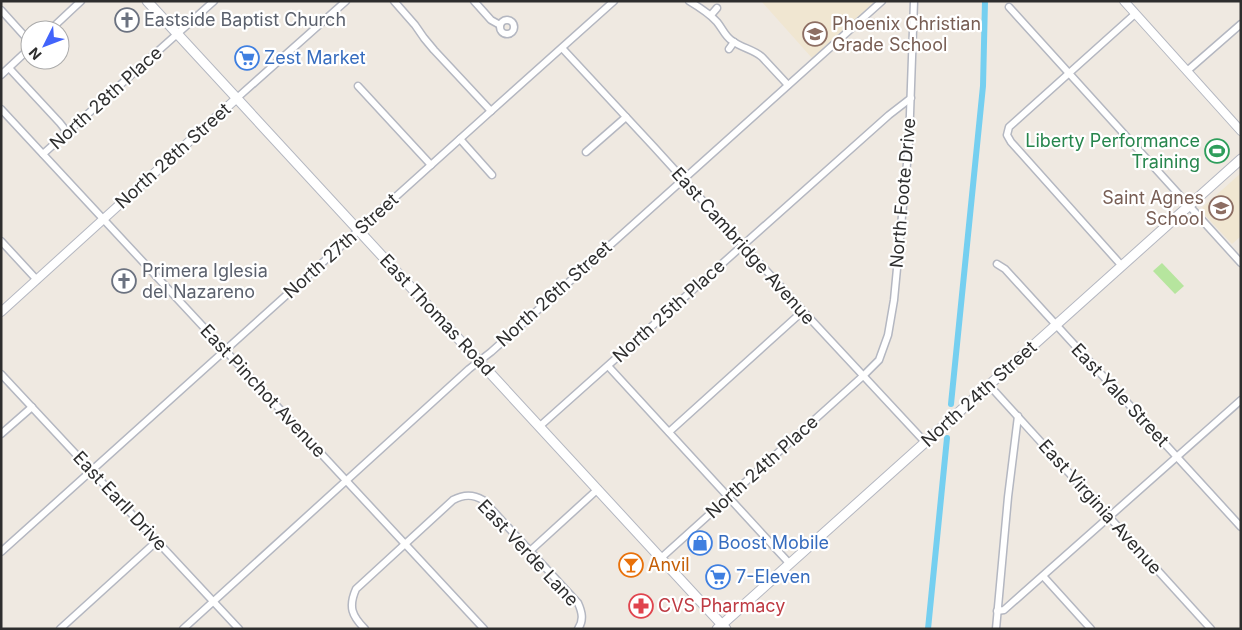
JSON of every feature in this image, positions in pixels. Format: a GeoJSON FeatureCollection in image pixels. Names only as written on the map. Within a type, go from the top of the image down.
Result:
{"type":"FeatureCollection","features":[{"type":"Feature","properties":{"kind":"main road","name":"East Thomas Road"},"geometry":{"type":"LineString","coordinates":[[147,1],[598,489],[722,627]]}},
{"type":"Feature","properties":{"kind":"main road","name":"North 24th Street"},"geometry":{"type":"LineString","coordinates":[[722,627],[789,563],[1241,159]]}},
{"type":"Feature","properties":{"kind":"street"},"geometry":{"type":"LineString","coordinates":[[61,20],[81,1]]}},
{"type":"Feature","properties":{"kind":"street","name":"North 28th Place"},"geometry":{"type":"LineString","coordinates":[[43,154],[214,1]]}},
{"type":"Feature","properties":{"kind":"street","name":"North 28th Street"},"geometry":{"type":"LineString","coordinates":[[1,312],[346,1]]}},
{"type":"Feature","properties":{"kind":"street"},"geometry":{"type":"LineString","coordinates":[[394,1],[434,50],[490,111]]}},
{"type":"Feature","properties":{"kind":"street"},"geometry":{"type":"LineString","coordinates":[[474,1],[491,20],[500,24]]}},
{"type":"Feature","properties":{"kind":"street"},"geometry":{"type":"LineString","coordinates":[[602,1],[607,8]]}},
{"type":"Feature","properties":{"kind":"street","name":"North 27th Street"},"geometry":{"type":"LineString","coordinates":[[1,552],[614,1]]}},
{"type":"Feature","properties":{"kind":"street"},"geometry":{"type":"LineString","coordinates":[[689,1],[711,15],[728,38],[740,46],[758,53],[788,85]]}},
{"type":"Feature","properties":{"kind":"street","name":"North 26th Street"},"geometry":{"type":"LineString","coordinates":[[183,629],[468,369],[490,352],[882,1]]}},
{"type":"Feature","properties":{"kind":"street","name":"North Foote Drive"},"geometry":{"type":"LineString","coordinates":[[863,376],[878,360],[888,335],[894,300],[909,142],[914,1]]}},
{"type":"Feature","properties":{"kind":"street"},"geometry":{"type":"LineString","coordinates":[[1124,1],[1241,131]]}},
{"type":"Feature","properties":{"kind":"street"},"geometry":{"type":"LineString","coordinates":[[1008,7],[1241,263]]}},
{"type":"Feature","properties":{"kind":"street"},"geometry":{"type":"LineString","coordinates":[[711,15],[717,8]]}},
{"type":"Feature","properties":{"kind":"street"},"geometry":{"type":"LineString","coordinates":[[1,10],[20,31]]}},
{"type":"Feature","properties":{"kind":"street"},"geometry":{"type":"LineString","coordinates":[[1122,266],[1011,142],[1007,135],[1009,126],[1135,14]]}},
{"type":"Feature","properties":{"kind":"street"},"geometry":{"type":"LineString","coordinates":[[1187,72],[1241,24]]}},
{"type":"Feature","properties":{"kind":"street"},"geometry":{"type":"LineString","coordinates":[[729,49],[734,42]]}},
{"type":"Feature","properties":{"kind":"street","name":"East Cambridge Avenue"},"geometry":{"type":"LineString","coordinates":[[562,48],[803,312],[925,442]]}},
{"type":"Feature","properties":{"kind":"street"},"geometry":{"type":"LineString","coordinates":[[1,74],[20,58]]}},
{"type":"Feature","properties":{"kind":"street"},"geometry":{"type":"LineString","coordinates":[[9,68],[67,132]]}},
{"type":"Feature","properties":{"kind":"street"},"geometry":{"type":"LineString","coordinates":[[358,86],[431,165]]}},
{"type":"Feature","properties":{"kind":"street","name":"North 25th Place"},"geometry":{"type":"LineString","coordinates":[[540,426],[889,115],[911,98]]}},
{"type":"Feature","properties":{"kind":"street","name":"East Pinchot Avenue"},"geometry":{"type":"LineString","coordinates":[[1,108],[484,629]]}},
{"type":"Feature","properties":{"kind":"street"},"geometry":{"type":"LineString","coordinates":[[586,152],[626,117]]}},
{"type":"Feature","properties":{"kind":"street"},"geometry":{"type":"LineString","coordinates":[[460,139],[492,175]]}},
{"type":"Feature","properties":{"kind":"street"},"geometry":{"type":"LineString","coordinates":[[1,240],[37,280]]}},
{"type":"Feature","properties":{"kind":"street","name":"East Yale Street"},"geometry":{"type":"LineString","coordinates":[[997,264],[1005,269],[1241,527]]}},
{"type":"Feature","properties":{"kind":"street"},"geometry":{"type":"LineString","coordinates":[[669,432],[803,312]]}},
{"type":"Feature","properties":{"kind":"street"},"geometry":{"type":"LineString","coordinates":[[608,366],[789,563]]}},
{"type":"Feature","properties":{"kind":"street","name":"East Earll Drive"},"geometry":{"type":"LineString","coordinates":[[1,374],[239,629]]}},
{"type":"Feature","properties":{"kind":"street","name":"North 24th Place"},"geometry":{"type":"LineString","coordinates":[[661,558],[863,376]]}},
{"type":"Feature","properties":{"kind":"street","name":"East Virginia Avenue"},"geometry":{"type":"LineString","coordinates":[[989,385],[1211,629]]}},
{"type":"Feature","properties":{"kind":"street"},"geometry":{"type":"LineString","coordinates":[[997,611],[1004,610],[1241,400]]}},
{"type":"Feature","properties":{"kind":"street"},"geometry":{"type":"LineString","coordinates":[[1,434],[32,407]]}},
{"type":"Feature","properties":{"kind":"street"},"geometry":{"type":"LineString","coordinates":[[996,629],[1008,497],[1018,416]]}},
{"type":"Feature","properties":{"kind":"street"},"geometry":{"type":"LineString","coordinates":[[530,551],[598,489]]}},
{"type":"Feature","properties":{"kind":"street","name":"East Verde Lane"},"geometry":{"type":"LineString","coordinates":[[406,544],[460,496],[478,497],[483,500],[578,603],[582,617],[578,629]]}},
{"type":"Feature","properties":{"kind":"street"},"geometry":{"type":"LineString","coordinates":[[60,629],[157,541]]}},
{"type":"Feature","properties":{"kind":"street"},"geometry":{"type":"LineString","coordinates":[[365,629],[354,616],[351,602],[356,590],[406,544]]}},
{"type":"Feature","properties":{"kind":"street"},"geometry":{"type":"LineString","coordinates":[[1043,576],[1091,629]]}},
{"type":"Feature","properties":{"kind":"shaded area","name":"Phoenix Christian Grade School"},"geometry":{"type":"Polygon","coordinates":[[[761,1],[876,1],[812,58],[761,1]]]}},
{"type":"Feature","properties":{"kind":"shaded area","name":"Saint Agnes School"},"geometry":{"type":"Polygon","coordinates":[[[1241,173],[1241,236],[1232,244],[1201,209],[1241,173]]]}},
{"type":"Feature","properties":{"kind":"green space"},"geometry":{"type":"Polygon","coordinates":[[[1162,263],[1184,286],[1175,294],[1153,271],[1162,263]]]}},
{"type":"Feature","properties":{"kind":"waterway"},"geometry":{"type":"LineString","coordinates":[[951,404],[983,86],[985,1]]}},
{"type":"Feature","properties":{"kind":"waterway"},"geometry":{"type":"LineString","coordinates":[[928,629],[947,438]]}},
{"type":"Feature","properties":{"kind":"place","name":"Eastside Baptist Church"},"geometry":{"type":"Point","coordinates":[127,20]}},
{"type":"Feature","properties":{"kind":"place","name":"Phoenix Christian Grade School"},"geometry":{"type":"Point","coordinates":[815,34]}},
{"type":"Feature","properties":{"kind":"place","name":"Zest Market"},"geometry":{"type":"Point","coordinates":[247,58]}},
{"type":"Feature","properties":{"kind":"place","name":"Liberty Performance Training"},"geometry":{"type":"Point","coordinates":[1217,151]}},
{"type":"Feature","properties":{"kind":"place","name":"Saint Agnes School"},"geometry":{"type":"Point","coordinates":[1221,208]}},
{"type":"Feature","properties":{"kind":"place","name":"Primera Iglesia del Nazareno"},"geometry":{"type":"Point","coordinates":[124,281]}},
{"type":"Feature","properties":{"kind":"place","name":"Boost Mobile"},"geometry":{"type":"Point","coordinates":[700,543]}},
{"type":"Feature","properties":{"kind":"place","name":"Anvil"},"geometry":{"type":"Point","coordinates":[631,565]}},
{"type":"Feature","properties":{"kind":"place","name":"7-Eleven"},"geometry":{"type":"Point","coordinates":[718,577]}},
{"type":"Feature","properties":{"kind":"place","name":"CVS Pharmacy"},"geometry":{"type":"Point","coordinates":[641,606]}}]}
